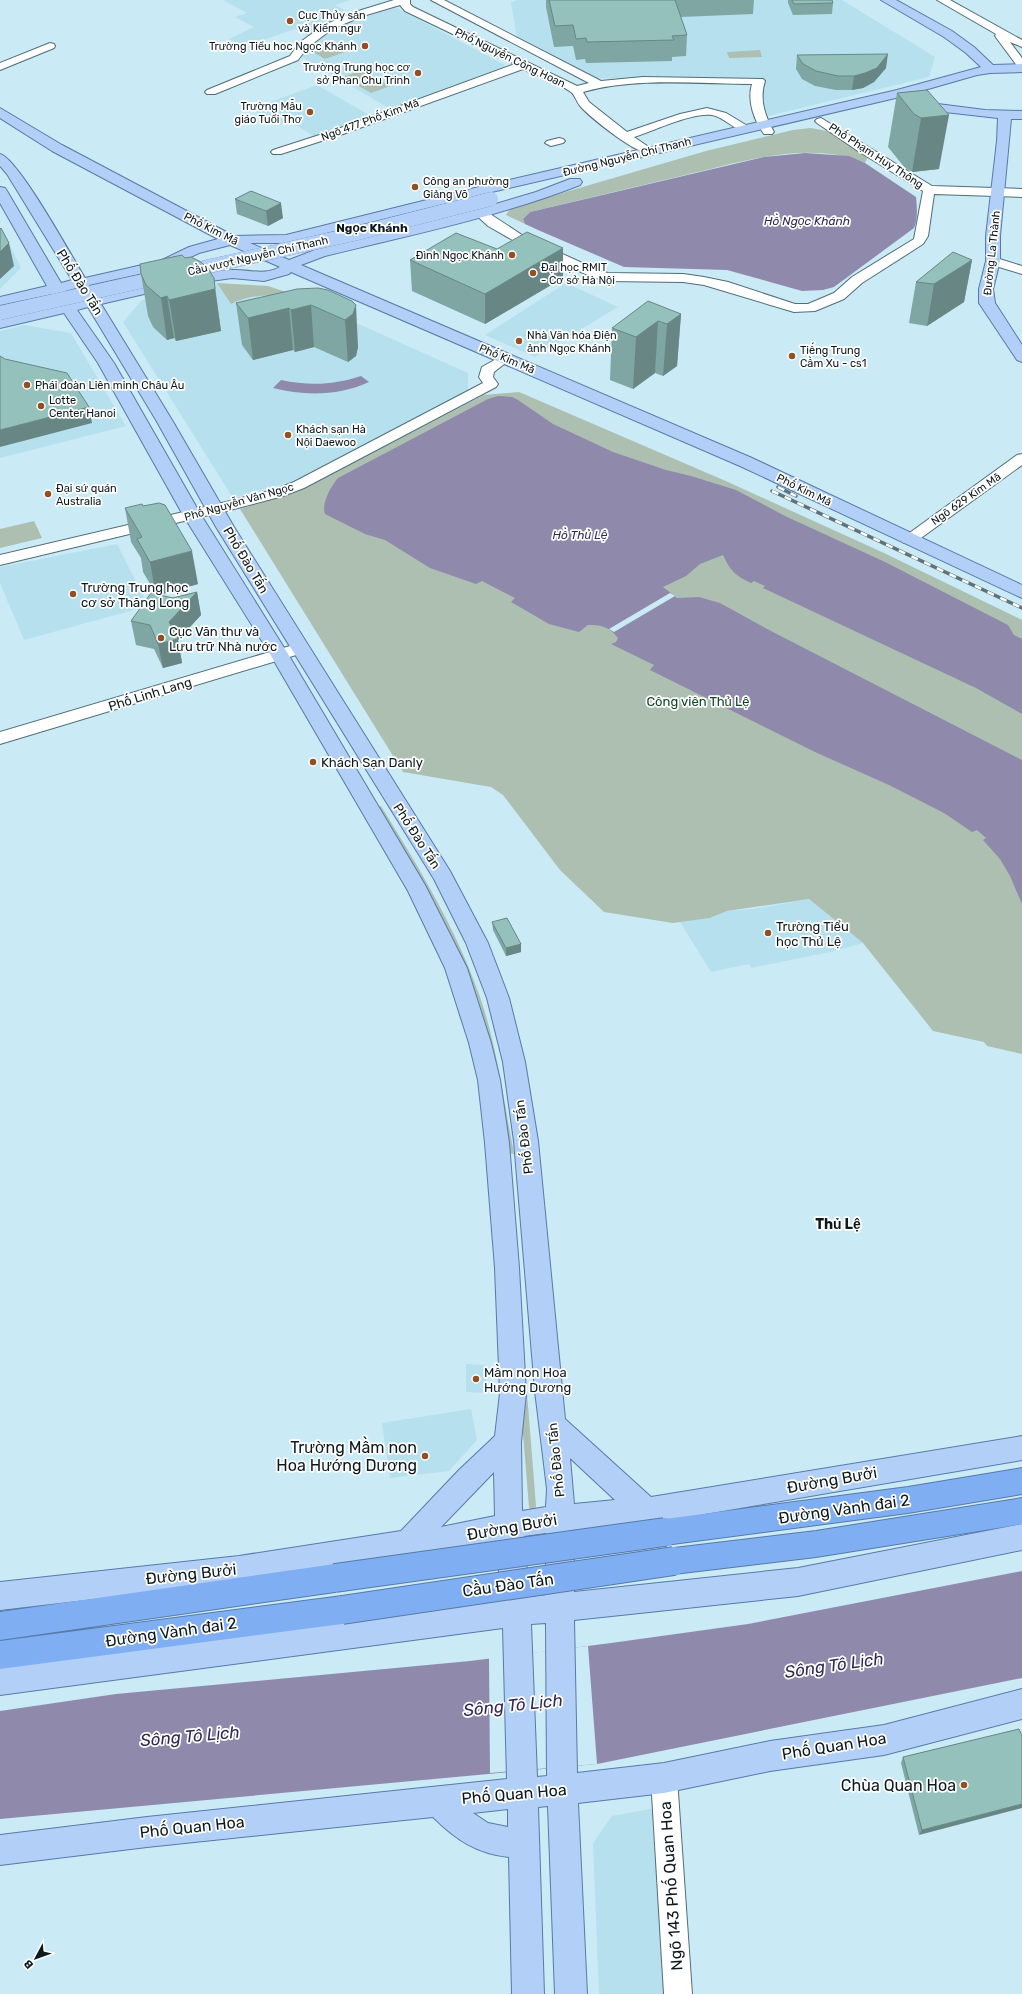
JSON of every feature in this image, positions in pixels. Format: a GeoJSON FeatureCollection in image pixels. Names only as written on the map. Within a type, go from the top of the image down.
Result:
{"type":"FeatureCollection","features":[{"type":"Feature","properties":{"kind":"highway","name":"Đường Vành đai 2"},"geometry":{"type":"LineString","coordinates":[[0,1626],[666,1532],[908,1500],[1022,1482]]}},
{"type":"Feature","properties":{"kind":"highway","name":"Cầu Đào Tấn"},"geometry":{"type":"LineString","coordinates":[[342,1610],[674,1561],[816,1544],[1022,1511]]}},
{"type":"Feature","properties":{"kind":"highway","name":"Đường Vành đai 2"},"geometry":{"type":"LineString","coordinates":[[0,1655],[342,1610]]}},
{"type":"Feature","properties":{"kind":"main road"},"geometry":{"type":"LineString","coordinates":[[887,0],[948,34],[970,50],[990,69]]}},
{"type":"Feature","properties":{"kind":"main road","name":"Đường Nguyễn Chí Thanh"},"geometry":{"type":"LineString","coordinates":[[2,304],[51,280],[78,279],[166,264],[194,250],[232,240],[286,239],[479,191],[650,152],[745,128],[769,127],[821,121],[990,69],[1022,68]]}},
{"type":"Feature","properties":{"kind":"main road","name":"Đường Nguyễn Chí Thanh"},"geometry":{"type":"LineString","coordinates":[[0,323],[183,281],[232,274],[264,277],[284,271],[289,265],[320,253],[480,213],[541,195],[564,185],[700,148],[769,127],[885,101],[1005,116],[1022,115]]}},
{"type":"Feature","properties":{"kind":"main road","name":"Phố Kim Mã"},"geometry":{"type":"LineString","coordinates":[[0,112],[57,148],[232,240],[746,462],[1022,592]]}},
{"type":"Feature","properties":{"kind":"main road","name":"Đường La Thành"},"geometry":{"type":"LineString","coordinates":[[1005,116],[1004,141],[993,236],[993,261],[986,289],[987,303],[1022,357]]}},
{"type":"Feature","properties":{"kind":"main road","name":"Phố Đào Tấn"},"geometry":{"type":"LineString","coordinates":[[0,158],[13,172],[104,321],[215,509],[443,876],[477,943],[498,998],[514,1062],[527,1158],[552,1426],[560,1489],[560,1649],[571,1994]]}},
{"type":"Feature","properties":{"kind":"main road","name":"Cầu vượt Nguyễn Chí Thanh"},"geometry":{"type":"LineString","coordinates":[[491,199],[552,175]]}},
{"type":"Feature","properties":{"kind":"main road","name":"Cầu vượt Nguyễn Chí Thanh"},"geometry":{"type":"LineString","coordinates":[[2,304],[354,234],[491,199],[564,185]]}},
{"type":"Feature","properties":{"kind":"main road","name":"Phố Đào Tấn"},"geometry":{"type":"LineString","coordinates":[[0,191],[67,308],[106,363],[192,515],[279,654],[406,870],[446,946],[466,999],[480,1043],[490,1088],[507,1268],[513,1393],[508,1442],[507,1495],[520,1654],[528,1994]]}},
{"type":"Feature","properties":{"kind":"main road"},"geometry":{"type":"LineString","coordinates":[[316,232],[312,241],[325,248],[338,249]]}},
{"type":"Feature","properties":{"kind":"main road"},"geometry":{"type":"LineString","coordinates":[[320,253],[320,279]]}},
{"type":"Feature","properties":{"kind":"main road"},"geometry":{"type":"LineString","coordinates":[[166,264],[182,270],[186,274],[183,281]]}},
{"type":"Feature","properties":{"kind":"main road"},"geometry":{"type":"LineString","coordinates":[[2,304],[32,285],[51,280]]}},
{"type":"Feature","properties":{"kind":"main road"},"geometry":{"type":"LineString","coordinates":[[27,316],[80,326],[104,321],[136,292]]}},
{"type":"Feature","properties":{"kind":"main road"},"geometry":{"type":"LineString","coordinates":[[162,461],[184,455]]}},
{"type":"Feature","properties":{"kind":"main road"},"geometry":{"type":"LineString","coordinates":[[497,1157],[527,1158]]}},
{"type":"Feature","properties":{"kind":"main road"},"geometry":{"type":"LineString","coordinates":[[552,1426],[646,1511]]}},
{"type":"Feature","properties":{"kind":"main road"},"geometry":{"type":"LineString","coordinates":[[439,1621],[455,1583],[450,1560],[418,1543],[468,1479],[508,1442]]}},
{"type":"Feature","properties":{"kind":"main road","name":"Đường Bưởi"},"geometry":{"type":"LineString","coordinates":[[0,1596],[240,1569],[418,1543],[561,1518],[646,1511],[1022,1448]]}},
{"type":"Feature","properties":{"kind":"main road"},"geometry":{"type":"LineString","coordinates":[[0,1681],[439,1621],[798,1582],[854,1572],[1022,1537]]}},
{"type":"Feature","properties":{"kind":"main road","name":"Phố Quan Hoa"},"geometry":{"type":"LineString","coordinates":[[0,1850],[131,1834],[438,1801],[522,1782],[563,1779],[664,1778],[770,1756],[884,1740],[1022,1704]]}},
{"type":"Feature","properties":{"kind":"main road"},"geometry":{"type":"LineString","coordinates":[[438,1801],[459,1822],[473,1832],[487,1839],[504,1844],[525,1842]]}},
{"type":"Feature","properties":{"kind":"street","name":"Phố Nguyễn Công Hoan"},"geometry":{"type":"LineString","coordinates":[[405,0],[405,5],[409,9],[523,66],[576,90],[587,107],[640,147],[650,152]]}},
{"type":"Feature","properties":{"kind":"street"},"geometry":{"type":"LineString","coordinates":[[211,92],[294,58],[302,46],[328,26],[405,0]]}},
{"type":"Feature","properties":{"kind":"street","name":"Phố Nguyễn Công Hoan"},"geometry":{"type":"LineString","coordinates":[[436,0],[600,84]]}},
{"type":"Feature","properties":{"kind":"street"},"geometry":{"type":"LineString","coordinates":[[942,0],[1022,44]]}},
{"type":"Feature","properties":{"kind":"street"},"geometry":{"type":"LineString","coordinates":[[995,30],[1022,65]]}},
{"type":"Feature","properties":{"kind":"street"},"geometry":{"type":"LineString","coordinates":[[0,66],[50,46]]}},
{"type":"Feature","properties":{"kind":"street","name":"Ngõ 477 Phố Kim Mã"},"geometry":{"type":"LineString","coordinates":[[277,152],[523,66]]}},
{"type":"Feature","properties":{"kind":"street"},"geometry":{"type":"LineString","coordinates":[[576,90],[600,84],[643,80],[759,81],[757,86],[758,113],[769,127]]}},
{"type":"Feature","properties":{"kind":"street"},"geometry":{"type":"LineString","coordinates":[[627,136],[658,124],[702,112],[713,111],[745,128]]}},
{"type":"Feature","properties":{"kind":"street","name":"Phố Phạm Huy Thông"},"geometry":{"type":"LineString","coordinates":[[480,213],[498,228],[602,275],[622,278],[683,278],[704,281],[723,285],[794,308],[810,308],[839,296],[857,280],[919,241],[922,236],[929,190],[862,149],[821,121]]}},
{"type":"Feature","properties":{"kind":"street"},"geometry":{"type":"LineString","coordinates":[[929,190],[999,191],[1022,193]]}},
{"type":"Feature","properties":{"kind":"street"},"geometry":{"type":"LineString","coordinates":[[993,261],[1022,270]]}},
{"type":"Feature","properties":{"kind":"street","name":"Phố Nguyễn Văn Ngọc"},"geometry":{"type":"LineString","coordinates":[[0,560],[192,515],[278,493],[299,485],[492,384],[486,377],[487,370],[504,358]]}},
{"type":"Feature","properties":{"kind":"street","name":"Ngõ 629 Kim Mã"},"geometry":{"type":"LineString","coordinates":[[909,540],[1022,458]]}},
{"type":"Feature","properties":{"kind":"street","name":"Phố Linh Lang"},"geometry":{"type":"LineString","coordinates":[[0,738],[300,648]]}},
{"type":"Feature","properties":{"kind":"street","name":"Ngõ 143 Phố Quan Hoa"},"geometry":{"type":"LineString","coordinates":[[664,1778],[678,1994]]}},
{"type":"Feature","properties":{"kind":"shaded area","name":"Cục Thủy sản và Kiểm ngư"},"geometry":{"type":"Polygon","coordinates":[[[223,0],[350,0],[335,5],[353,15],[310,37],[295,29],[243,47],[229,39],[254,27],[235,17],[247,13],[223,0]]]}},
{"type":"Feature","properties":{"kind":"shaded area"},"geometry":{"type":"Polygon","coordinates":[[[517,0],[842,0],[935,57],[929,77],[760,118],[755,80],[595,78],[517,38],[511,2],[517,0]]]}},
{"type":"Feature","properties":{"kind":"shaded area"},"geometry":{"type":"Polygon","coordinates":[[[395,7],[505,65],[503,70],[392,110],[300,56],[325,30],[395,7]]]}},
{"type":"Feature","properties":{"kind":"shaded area","name":"Trường Mẫu giáo Tuổi Thơ"},"geometry":{"type":"Polygon","coordinates":[[[317,85],[369,115],[368,118],[317,138],[289,121],[279,125],[251,109],[317,85]]]}},
{"type":"Feature","properties":{"kind":"shaded area"},"geometry":{"type":"Polygon","coordinates":[[[3,231],[21,268],[0,289],[0,232],[3,231]]]}},
{"type":"Feature","properties":{"kind":"shaded area","name":"Khách sạn Hà Nội Daewoo"},"geometry":{"type":"Polygon","coordinates":[[[217,283],[231,304],[248,297],[270,294],[288,297],[292,294],[468,373],[468,390],[293,481],[233,498],[123,322],[142,300],[217,283]]]}},
{"type":"Feature","properties":{"kind":"shaded area"},"geometry":{"type":"Polygon","coordinates":[[[566,283],[618,307],[535,357],[485,335],[566,283]]]}},
{"type":"Feature","properties":{"kind":"shaded area"},"geometry":{"type":"Polygon","coordinates":[[[24,325],[71,333],[126,426],[0,458],[0,331],[24,325]]]}},
{"type":"Feature","properties":{"kind":"shaded area","name":"Trường Trung học cơ sở Thăng Long"},"geometry":{"type":"Polygon","coordinates":[[[117,544],[148,606],[24,640],[0,583],[0,567],[117,544]]]}},
{"type":"Feature","properties":{"kind":"shaded area","name":"Trường Tiểu học Thủ Lệ"},"geometry":{"type":"Polygon","coordinates":[[[809,899],[863,943],[830,952],[751,968],[749,964],[711,972],[680,922],[710,918],[727,911],[753,909],[809,899]]]}},
{"type":"Feature","properties":{"kind":"shaded area","name":"Mầm non Hoa Hướng Dương"},"geometry":{"type":"Polygon","coordinates":[[[466,1364],[485,1365],[487,1393],[466,1392],[466,1364]]]}},
{"type":"Feature","properties":{"kind":"shaded area","name":"Trường Mầm non Hoa Hướng Dương"},"geometry":{"type":"Polygon","coordinates":[[[471,1409],[477,1440],[449,1471],[390,1478],[382,1423],[471,1409]]]}},
{"type":"Feature","properties":{"kind":"shaded area"},"geometry":{"type":"Polygon","coordinates":[[[661,1807],[673,1994],[599,1994],[593,1843],[612,1816],[661,1807]]]}},
{"type":"Feature","properties":{"kind":"green space"},"geometry":{"type":"Polygon","coordinates":[[[345,42],[357,48],[325,59],[313,52],[345,42]]]}},
{"type":"Feature","properties":{"kind":"green space"},"geometry":{"type":"Polygon","coordinates":[[[760,50],[762,57],[729,58],[727,52],[760,50]]]}},
{"type":"Feature","properties":{"kind":"green space"},"geometry":{"type":"Polygon","coordinates":[[[362,70],[390,86],[371,93],[343,77],[362,70]]]}},
{"type":"Feature","properties":{"kind":"green space"},"geometry":{"type":"Polygon","coordinates":[[[810,128],[840,133],[871,151],[865,163],[843,156],[820,153],[796,153],[773,156],[726,165],[530,212],[523,219],[525,224],[506,215],[510,209],[521,205],[706,151],[793,130],[810,128]]]}},
{"type":"Feature","properties":{"kind":"green space"},"geometry":{"type":"Polygon","coordinates":[[[217,283],[268,286],[292,294],[288,297],[252,297],[231,304],[217,283]]]}},
{"type":"Feature","properties":{"kind":"green space","name":"Công viên Thủ Lệ"},"geometry":{"type":"Polygon","coordinates":[[[519,392],[728,482],[884,553],[1022,620],[1022,1054],[987,1046],[984,1042],[933,1031],[863,943],[809,899],[727,911],[710,918],[673,923],[604,912],[560,870],[503,795],[491,787],[403,772],[240,509],[299,491],[484,395],[519,392]]]}},
{"type":"Feature","properties":{"kind":"green space"},"geometry":{"type":"Polygon","coordinates":[[[34,521],[42,538],[0,548],[0,529],[34,521]]]}},
{"type":"Feature","properties":{"kind":"green space"},"geometry":{"type":"Polygon","coordinates":[[[379,806],[381,806],[436,899],[460,947],[480,997],[500,1074],[514,1154],[503,1152],[493,1082],[378,809],[379,806]]]}},
{"type":"Feature","properties":{"kind":"green space"},"geometry":{"type":"Polygon","coordinates":[[[503,1192],[511,1192],[536,1506],[535,1509],[531,1510],[529,1507],[503,1192]]]}},
{"type":"Feature","properties":{"kind":"water","name":"Hồ Ngọc Khánh"},"geometry":{"type":"Polygon","coordinates":[[[805,153],[849,156],[865,163],[916,197],[917,217],[914,228],[834,287],[823,290],[802,291],[727,270],[624,267],[525,224],[523,219],[530,212],[764,157],[805,153]]]}},
{"type":"Feature","properties":{"kind":"water"},"geometry":{"type":"Polygon","coordinates":[[[361,376],[369,382],[358,387],[334,392],[309,393],[285,391],[273,388],[281,380],[321,384],[361,376]]]}},
{"type":"Feature","properties":{"kind":"water","name":"Hồ Thủ Lệ"},"geometry":{"type":"Polygon","coordinates":[[[498,396],[512,397],[553,424],[613,452],[666,470],[736,490],[785,516],[885,562],[1008,625],[1014,635],[1022,639],[1022,714],[976,688],[763,588],[765,586],[754,581],[751,583],[737,575],[731,569],[723,555],[700,564],[686,576],[663,587],[677,598],[699,597],[720,603],[769,630],[1022,760],[1022,904],[1010,876],[1000,859],[983,840],[986,838],[977,830],[972,832],[944,813],[889,785],[815,752],[650,670],[654,665],[611,644],[616,642],[618,638],[612,631],[605,627],[588,625],[579,632],[549,624],[511,602],[515,598],[482,581],[476,584],[430,568],[385,540],[365,534],[325,514],[324,505],[332,486],[338,478],[488,399],[498,396]]]}},
{"type":"Feature","properties":{"kind":"water","name":"Sông Tô Lịch"},"geometry":{"type":"Polygon","coordinates":[[[1022,1571],[1022,1678],[597,1764],[0,1819],[0,1711],[116,1694],[470,1661],[611,1643],[748,1624],[1022,1571]]]}},
{"type":"Feature","properties":{"kind":"pier"},"geometry":{"type":"Polygon","coordinates":[[[670,593],[675,596],[614,632],[609,629],[670,593]]]}},
{"type":"Feature","properties":{"kind":"pier"},"geometry":{"type":"Polygon","coordinates":[[[588,1646],[597,1764],[490,1773],[489,1658],[588,1646]]]}},
{"type":"Feature","properties":{"kind":"building"},"geometry":{"type":"Polygon","coordinates":[[[549,0],[675,0],[687,35],[672,36],[674,40],[587,42],[586,38],[576,39],[573,25],[555,26],[549,0]]]}},
{"type":"Feature","properties":{"kind":"building"},"geometry":{"type":"Polygon","coordinates":[[[792,0],[832,0],[833,3],[794,4],[792,0]]]}},
{"type":"Feature","properties":{"kind":"building"},"geometry":{"type":"Polygon","coordinates":[[[888,54],[877,68],[854,76],[838,76],[816,71],[803,64],[797,55],[888,54]]]}},
{"type":"Feature","properties":{"kind":"building"},"geometry":{"type":"Polygon","coordinates":[[[927,90],[949,115],[921,118],[914,114],[897,93],[927,90]]]}},
{"type":"Feature","properties":{"kind":"building"},"geometry":{"type":"Polygon","coordinates":[[[251,191],[281,203],[266,211],[235,199],[251,191]]]}},
{"type":"Feature","properties":{"kind":"building"},"geometry":{"type":"Polygon","coordinates":[[[1,228],[9,243],[0,252],[0,229],[1,228]]]}},
{"type":"Feature","properties":{"kind":"building"},"geometry":{"type":"Polygon","coordinates":[[[527,232],[563,248],[485,294],[410,260],[456,233],[497,249],[527,232]]]}},
{"type":"Feature","properties":{"kind":"building"},"geometry":{"type":"Polygon","coordinates":[[[953,252],[972,260],[934,284],[916,282],[953,252]]]}},
{"type":"Feature","properties":{"kind":"building"},"geometry":{"type":"Polygon","coordinates":[[[182,255],[185,258],[191,257],[201,262],[209,270],[214,278],[215,289],[169,300],[167,296],[161,298],[146,285],[141,274],[140,264],[182,255]]]}},
{"type":"Feature","properties":{"kind":"building"},"geometry":{"type":"Polygon","coordinates":[[[318,288],[328,290],[352,301],[356,305],[353,314],[345,320],[311,305],[291,310],[289,308],[248,318],[236,303],[297,289],[318,288]]]}},
{"type":"Feature","properties":{"kind":"building"},"geometry":{"type":"Polygon","coordinates":[[[648,301],[681,314],[667,324],[658,321],[636,337],[612,328],[648,301]]]}},
{"type":"Feature","properties":{"kind":"building","name":"Lotte Center Hanoi"},"geometry":{"type":"Polygon","coordinates":[[[0,356],[5,359],[67,373],[89,407],[0,430],[0,356]]]}},
{"type":"Feature","properties":{"kind":"building"},"geometry":{"type":"Polygon","coordinates":[[[159,503],[165,505],[192,551],[150,562],[137,539],[142,537],[125,508],[142,504],[143,506],[159,503]]]}},
{"type":"Feature","properties":{"kind":"building"},"geometry":{"type":"Polygon","coordinates":[[[197,592],[169,622],[178,639],[158,644],[150,625],[131,621],[151,593],[173,598],[197,592]]]}},
{"type":"Feature","properties":{"kind":"building"},"geometry":{"type":"Polygon","coordinates":[[[507,918],[521,944],[506,948],[492,922],[507,918]]]}},
{"type":"Feature","properties":{"kind":"building","name":"Chùa Quan Hoa"},"geometry":{"type":"Polygon","coordinates":[[[1019,1729],[1022,1736],[1022,1804],[922,1830],[903,1757],[1019,1729]]]}},
{"type":"Feature","properties":{"kind":"railway"},"geometry":{"type":"LineString","coordinates":[[778,487],[796,496]]}},
{"type":"Feature","properties":{"kind":"railway"},"geometry":{"type":"LineString","coordinates":[[772,491],[1022,608]]}},
{"type":"Feature","properties":{"kind":"place","name":"Cục Thủy sản và Kiểm ngư"},"geometry":{"type":"Point","coordinates":[290,21]}},
{"type":"Feature","properties":{"kind":"place","name":"Trường Tiểu hoc Ngọc Khánh"},"geometry":{"type":"Point","coordinates":[365,46]}},
{"type":"Feature","properties":{"kind":"place","name":"Trường Trung học cơ sở Phan Chu Trinh"},"geometry":{"type":"Point","coordinates":[418,73]}},
{"type":"Feature","properties":{"kind":"place","name":"Trường Mẫu giáo Tuổi Thơ"},"geometry":{"type":"Point","coordinates":[310,112]}},
{"type":"Feature","properties":{"kind":"place","name":"Công an phường Giảng Võ"},"geometry":{"type":"Point","coordinates":[415,187]}},
{"type":"Feature","properties":{"kind":"place","name":"Đình Ngọc Khánh"},"geometry":{"type":"Point","coordinates":[512,255]}},
{"type":"Feature","properties":{"kind":"place","name":"Đại học RMIT - Cơ sở Hà Nội"},"geometry":{"type":"Point","coordinates":[533,273]}},
{"type":"Feature","properties":{"kind":"place","name":"Nhà Văn hóa Điện ảnh Ngọc Khánh"},"geometry":{"type":"Point","coordinates":[519,341]}},
{"type":"Feature","properties":{"kind":"place","name":"Tiếng Trung Cầm Xu - cs1"},"geometry":{"type":"Point","coordinates":[792,356]}},
{"type":"Feature","properties":{"kind":"place","name":"Phái đoàn Liên minh Châu Âu"},"geometry":{"type":"Point","coordinates":[27,385]}},
{"type":"Feature","properties":{"kind":"place","name":"Lotte Center Hanoi"},"geometry":{"type":"Point","coordinates":[41,406]}},
{"type":"Feature","properties":{"kind":"place","name":"Khách sạn Hà Nội Daewoo"},"geometry":{"type":"Point","coordinates":[288,435]}},
{"type":"Feature","properties":{"kind":"place","name":"Đại sứ quán Australia"},"geometry":{"type":"Point","coordinates":[48,494]}},
{"type":"Feature","properties":{"kind":"place","name":"Trường Trung học cơ sở Thăng Long"},"geometry":{"type":"Point","coordinates":[73,594]}},
{"type":"Feature","properties":{"kind":"place","name":"Cục Văn thư và Lưu trữ Nhà nước"},"geometry":{"type":"Point","coordinates":[161,638]}},
{"type":"Feature","properties":{"kind":"place","name":"Khách Sạn Danly"},"geometry":{"type":"Point","coordinates":[313,762]}},
{"type":"Feature","properties":{"kind":"place","name":"Trường Tiểu học Thủ Lệ"},"geometry":{"type":"Point","coordinates":[768,933]}},
{"type":"Feature","properties":{"kind":"place","name":"Mầm non Hoa Hướng Dương"},"geometry":{"type":"Point","coordinates":[476,1379]}},
{"type":"Feature","properties":{"kind":"place","name":"Trường Mầm non Hoa Hướng Dương"},"geometry":{"type":"Point","coordinates":[425,1456]}},
{"type":"Feature","properties":{"kind":"place","name":"Chùa Quan Hoa"},"geometry":{"type":"Point","coordinates":[964,1785]}},
{"type":"Feature","properties":{"kind":"district","name":"Ngọc Khánh"},"geometry":{"type":"Point","coordinates":[372,228]}},
{"type":"Feature","properties":{"kind":"district","name":"Thủ Lệ"},"geometry":{"type":"Point","coordinates":[838,1224]}}]}
